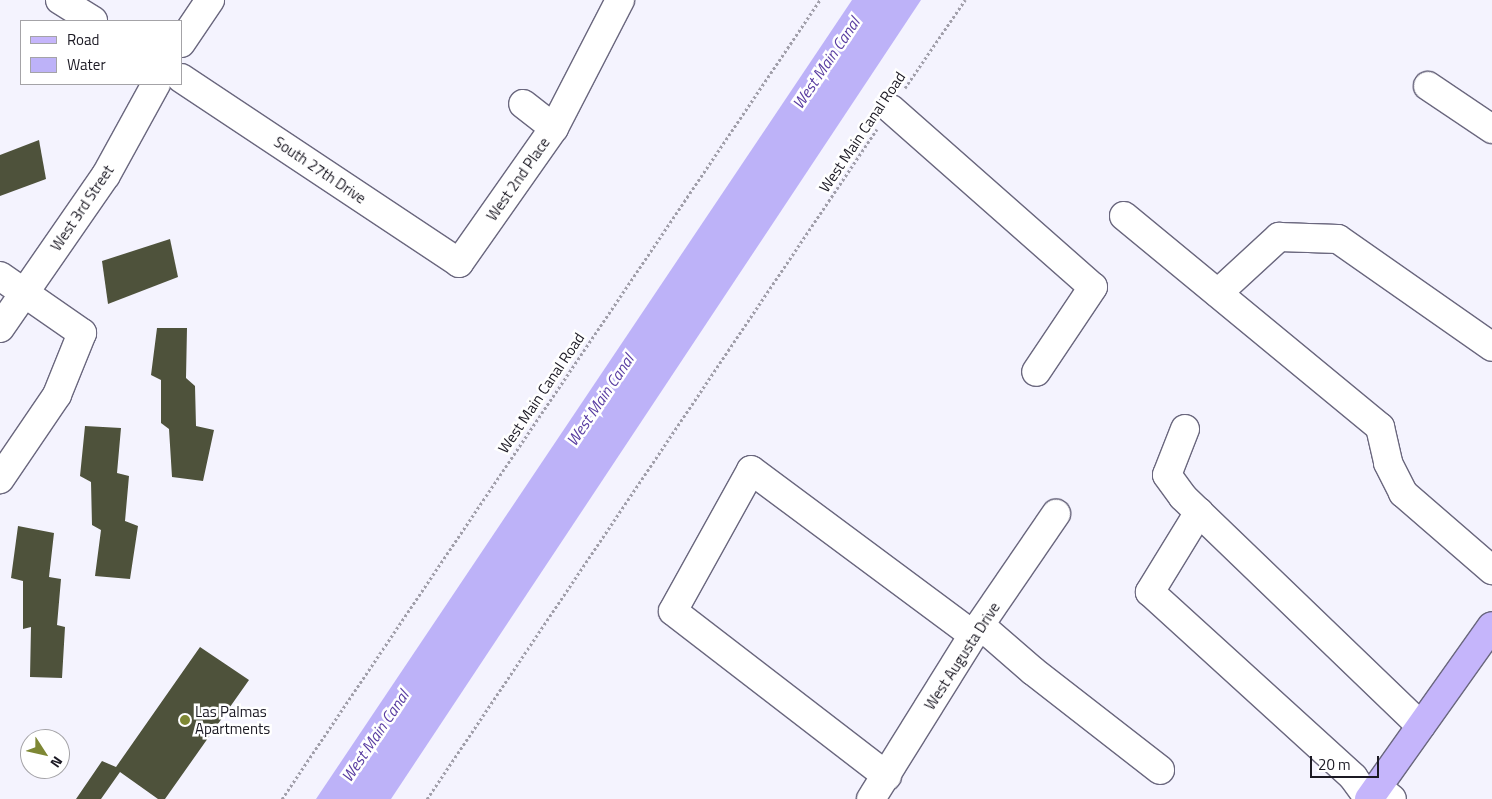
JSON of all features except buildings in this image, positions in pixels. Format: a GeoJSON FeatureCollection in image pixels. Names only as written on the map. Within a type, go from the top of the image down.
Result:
{"type":"FeatureCollection","features":[{"type":"Feature","properties":{"kind":"main road"},"geometry":{"type":"LineString","coordinates":[[1377,796],[1421,726],[1492,626]]}},
{"type":"Feature","properties":{"kind":"street"},"geometry":{"type":"LineString","coordinates":[[60,0],[91,20]]}},
{"type":"Feature","properties":{"kind":"street"},"geometry":{"type":"LineString","coordinates":[[182,42],[210,0]]}},
{"type":"Feature","properties":{"kind":"street"},"geometry":{"type":"LineString","coordinates":[[554,128],[620,0]]}},
{"type":"Feature","properties":{"kind":"street","name":"South 27th Drive"},"geometry":{"type":"LineString","coordinates":[[182,79],[459,263]]}},
{"type":"Feature","properties":{"kind":"street","name":"West 3rd Street"},"geometry":{"type":"LineString","coordinates":[[0,328],[106,176],[155,85]]}},
{"type":"Feature","properties":{"kind":"street"},"geometry":{"type":"LineString","coordinates":[[1428,86],[1492,129]]}},
{"type":"Feature","properties":{"kind":"street","name":"West 2nd Place"},"geometry":{"type":"LineString","coordinates":[[459,263],[554,128],[523,104]]}},
{"type":"Feature","properties":{"kind":"street"},"geometry":{"type":"LineString","coordinates":[[891,109],[1093,287],[1036,372]]}},
{"type":"Feature","properties":{"kind":"street"},"geometry":{"type":"LineString","coordinates":[[1124,216],[1380,427],[1388,463],[1403,493],[1492,570]]}},
{"type":"Feature","properties":{"kind":"street"},"geometry":{"type":"LineString","coordinates":[[1218,293],[1279,237],[1338,239],[1492,347]]}},
{"type":"Feature","properties":{"kind":"street"},"geometry":{"type":"LineString","coordinates":[[0,276],[82,333],[57,395],[0,479]]}},
{"type":"Feature","properties":{"kind":"street"},"geometry":{"type":"LineString","coordinates":[[1185,430],[1167,475],[1199,512],[1421,726]]}},
{"type":"Feature","properties":{"kind":"street"},"geometry":{"type":"LineString","coordinates":[[886,776],[673,611],[751,470],[977,630],[1160,770]]}},
{"type":"Feature","properties":{"kind":"street"},"geometry":{"type":"LineString","coordinates":[[1199,512],[1150,592],[1353,777],[1377,796]]}},
{"type":"Feature","properties":{"kind":"street","name":"West Augusta Drive"},"geometry":{"type":"LineString","coordinates":[[871,799],[977,630],[1056,514]]}},
{"type":"Feature","properties":{"kind":"path","name":"West Main Canal Road"},"geometry":{"type":"LineString","coordinates":[[282,799],[820,0]]}},
{"type":"Feature","properties":{"kind":"path","name":"West Main Canal Road"},"geometry":{"type":"LineString","coordinates":[[427,799],[965,0]]}},
{"type":"Feature","properties":{"kind":"water","name":"West Main Canal"},"geometry":{"type":"Polygon","coordinates":[[[852,0],[921,0],[391,799],[316,799],[852,0]]]}},
{"type":"Feature","properties":{"kind":"place","name":"Las Palmas Apartments"},"geometry":{"type":"Point","coordinates":[185,720]}}]}
